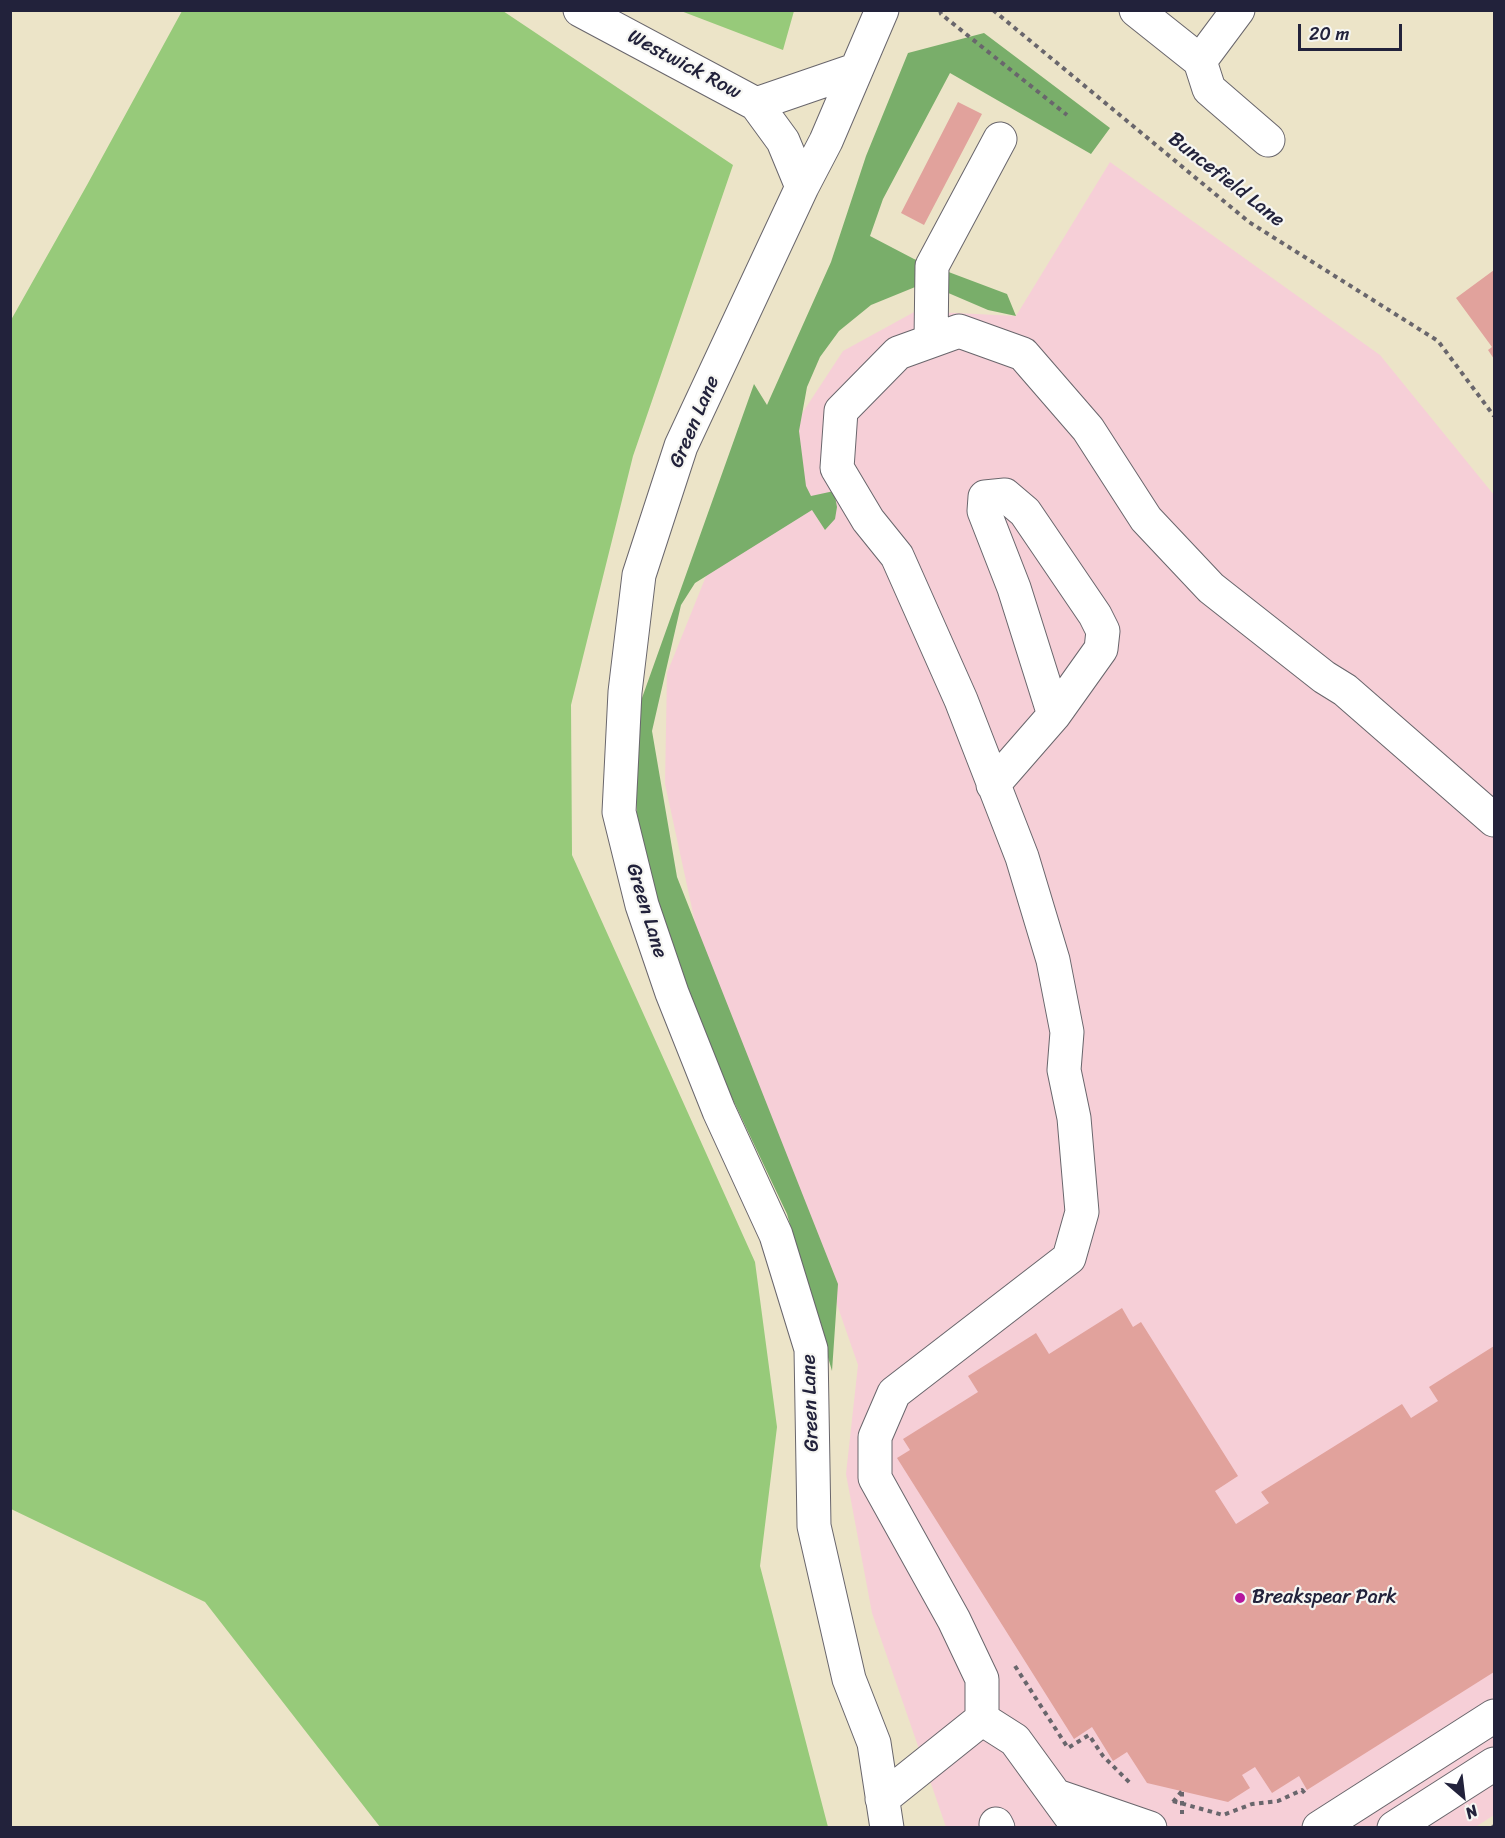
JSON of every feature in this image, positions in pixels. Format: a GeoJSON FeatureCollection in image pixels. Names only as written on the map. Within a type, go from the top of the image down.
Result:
{"type":"FeatureCollection","features":[{"type":"Feature","properties":{"kind":"street","name":"Westwick Row"},"geometry":{"type":"LineString","coordinates":[[580,10],[756,104],[783,141],[802,187]]}},
{"type":"Feature","properties":{"kind":"street","name":"Green Lane"},"geometry":{"type":"LineString","coordinates":[[882,10],[826,141],[802,187],[681,446],[639,575],[625,692],[619,812],[642,905],[672,993],[719,1110],[776,1235],[811,1349],[814,1526],[849,1679],[874,1743],[884,1813]]}},
{"type":"Feature","properties":{"kind":"street"},"geometry":{"type":"LineString","coordinates":[[1136,10],[1200,61],[1209,89],[1268,140]]}},
{"type":"Feature","properties":{"kind":"street"},"geometry":{"type":"LineString","coordinates":[[1200,61],[1239,10]]}},
{"type":"Feature","properties":{"kind":"street","name":"Westwick Row"},"geometry":{"type":"LineString","coordinates":[[756,104],[855,70]]}},
{"type":"Feature","properties":{"kind":"street"},"geometry":{"type":"LineString","coordinates":[[931,341],[932,266],[1000,140]]}},
{"type":"Feature","properties":{"kind":"street"},"geometry":{"type":"LineString","coordinates":[[884,1813],[982,1719],[982,1679],[954,1620],[875,1478],[875,1437],[894,1393],[1069,1258],[1082,1212],[1074,1118],[1064,1070],[1067,1032],[1053,960],[1023,857],[962,700],[897,556],[868,520],[837,468],[842,411],[898,353],[959,331],[1023,354],[1088,429],[1146,519],[1211,588],[1279,643],[1345,690],[1494,820]]}},
{"type":"Feature","properties":{"kind":"street"},"geometry":{"type":"LineString","coordinates":[[993,784],[1054,715],[1101,649],[1103,631],[1095,615],[1025,512],[1005,495],[985,497],[984,511],[1014,588],[1054,715]]}},
{"type":"Feature","properties":{"kind":"street"},"geometry":{"type":"LineString","coordinates":[[1315,1813],[1494,1716]]}},
{"type":"Feature","properties":{"kind":"street"},"geometry":{"type":"LineString","coordinates":[[982,1719],[1015,1740],[1079,1827]]}},
{"type":"Feature","properties":{"kind":"street"},"geometry":{"type":"LineString","coordinates":[[1394,1827],[1494,1764]]}},
{"type":"Feature","properties":{"kind":"street"},"geometry":{"type":"LineString","coordinates":[[1057,1796],[1157,1813]]}},
{"type":"Feature","properties":{"kind":"path"},"geometry":{"type":"LineString","coordinates":[[940,10],[941,14],[1067,115]]}},
{"type":"Feature","properties":{"kind":"path","name":"Buncefield Lane"},"geometry":{"type":"LineString","coordinates":[[993,10],[1249,222],[1438,342],[1494,416]]}},
{"type":"Feature","properties":{"kind":"path"},"geometry":{"type":"LineString","coordinates":[[1010,1658],[1068,1748],[1089,1735],[1103,1756],[1134,1786]]}},
{"type":"Feature","properties":{"kind":"path"},"geometry":{"type":"LineString","coordinates":[[1157,1813],[1183,1804],[1223,1815],[1252,1804],[1278,1800],[1302,1790],[1315,1813]]}},
{"type":"Feature","properties":{"kind":"path"},"geometry":{"type":"LineString","coordinates":[[1182,1791],[1182,1816]]}},
{"type":"Feature","properties":{"kind":"shaded area"},"geometry":{"type":"Polygon","coordinates":[[[1110,162],[1380,355],[1494,495],[1494,1815],[1474,1828],[946,1827],[872,1613],[846,1474],[858,1365],[792,1175],[701,950],[665,784],[667,673],[723,534],[843,351],[916,311],[1016,316],[1110,162]]]}},
{"type":"Feature","properties":{"kind":"green space"},"geometry":{"type":"Polygon","coordinates":[[[794,10],[783,50],[681,11],[794,10]]]}},
{"type":"Feature","properties":{"kind":"green space"},"geometry":{"type":"Polygon","coordinates":[[[182,11],[503,11],[733,165],[633,456],[571,705],[572,855],[755,1262],[777,1427],[760,1566],[828,1827],[380,1827],[205,1602],[11,1509],[11,320],[182,11]]]}},
{"type":"Feature","properties":{"kind":"green space"},"geometry":{"type":"Polygon","coordinates":[[[984,33],[1110,128],[1091,154],[950,73],[883,199],[870,236],[914,259],[1007,294],[1016,316],[988,310],[925,283],[871,305],[839,331],[820,357],[807,387],[799,431],[806,486],[811,496],[834,491],[837,507],[835,519],[825,530],[812,510],[695,583],[681,605],[652,731],[677,877],[838,1284],[832,1371],[787,1214],[664,954],[638,831],[632,726],[754,384],[767,405],[831,262],[866,156],[908,53],[984,33]]]}},
{"type":"Feature","properties":{"kind":"building"},"geometry":{"type":"Polygon","coordinates":[[[958,102],[982,114],[924,225],[901,213],[958,102]]]}},
{"type":"Feature","properties":{"kind":"building"},"geometry":{"type":"Polygon","coordinates":[[[1494,270],[1494,359],[1488,350],[1492,347],[1456,298],[1494,270]]]}},
{"type":"Feature","properties":{"kind":"building","name":"Breakspear Park"},"geometry":{"type":"Polygon","coordinates":[[[1122,1308],[1133,1327],[1141,1322],[1238,1476],[1215,1491],[1236,1524],[1269,1503],[1261,1492],[1402,1404],[1411,1418],[1438,1401],[1429,1387],[1494,1346],[1494,1672],[1307,1790],[1299,1776],[1272,1793],[1255,1767],[1242,1775],[1250,1788],[1228,1802],[1147,1783],[1127,1752],[1113,1761],[1092,1727],[1074,1739],[897,1458],[910,1450],[903,1439],[978,1392],[968,1376],[1036,1333],[1049,1354],[1122,1308]]]}},
{"type":"Feature","properties":{"kind":"place","name":"Breakspear Park"},"geometry":{"type":"Point","coordinates":[1240,1598]}}]}
